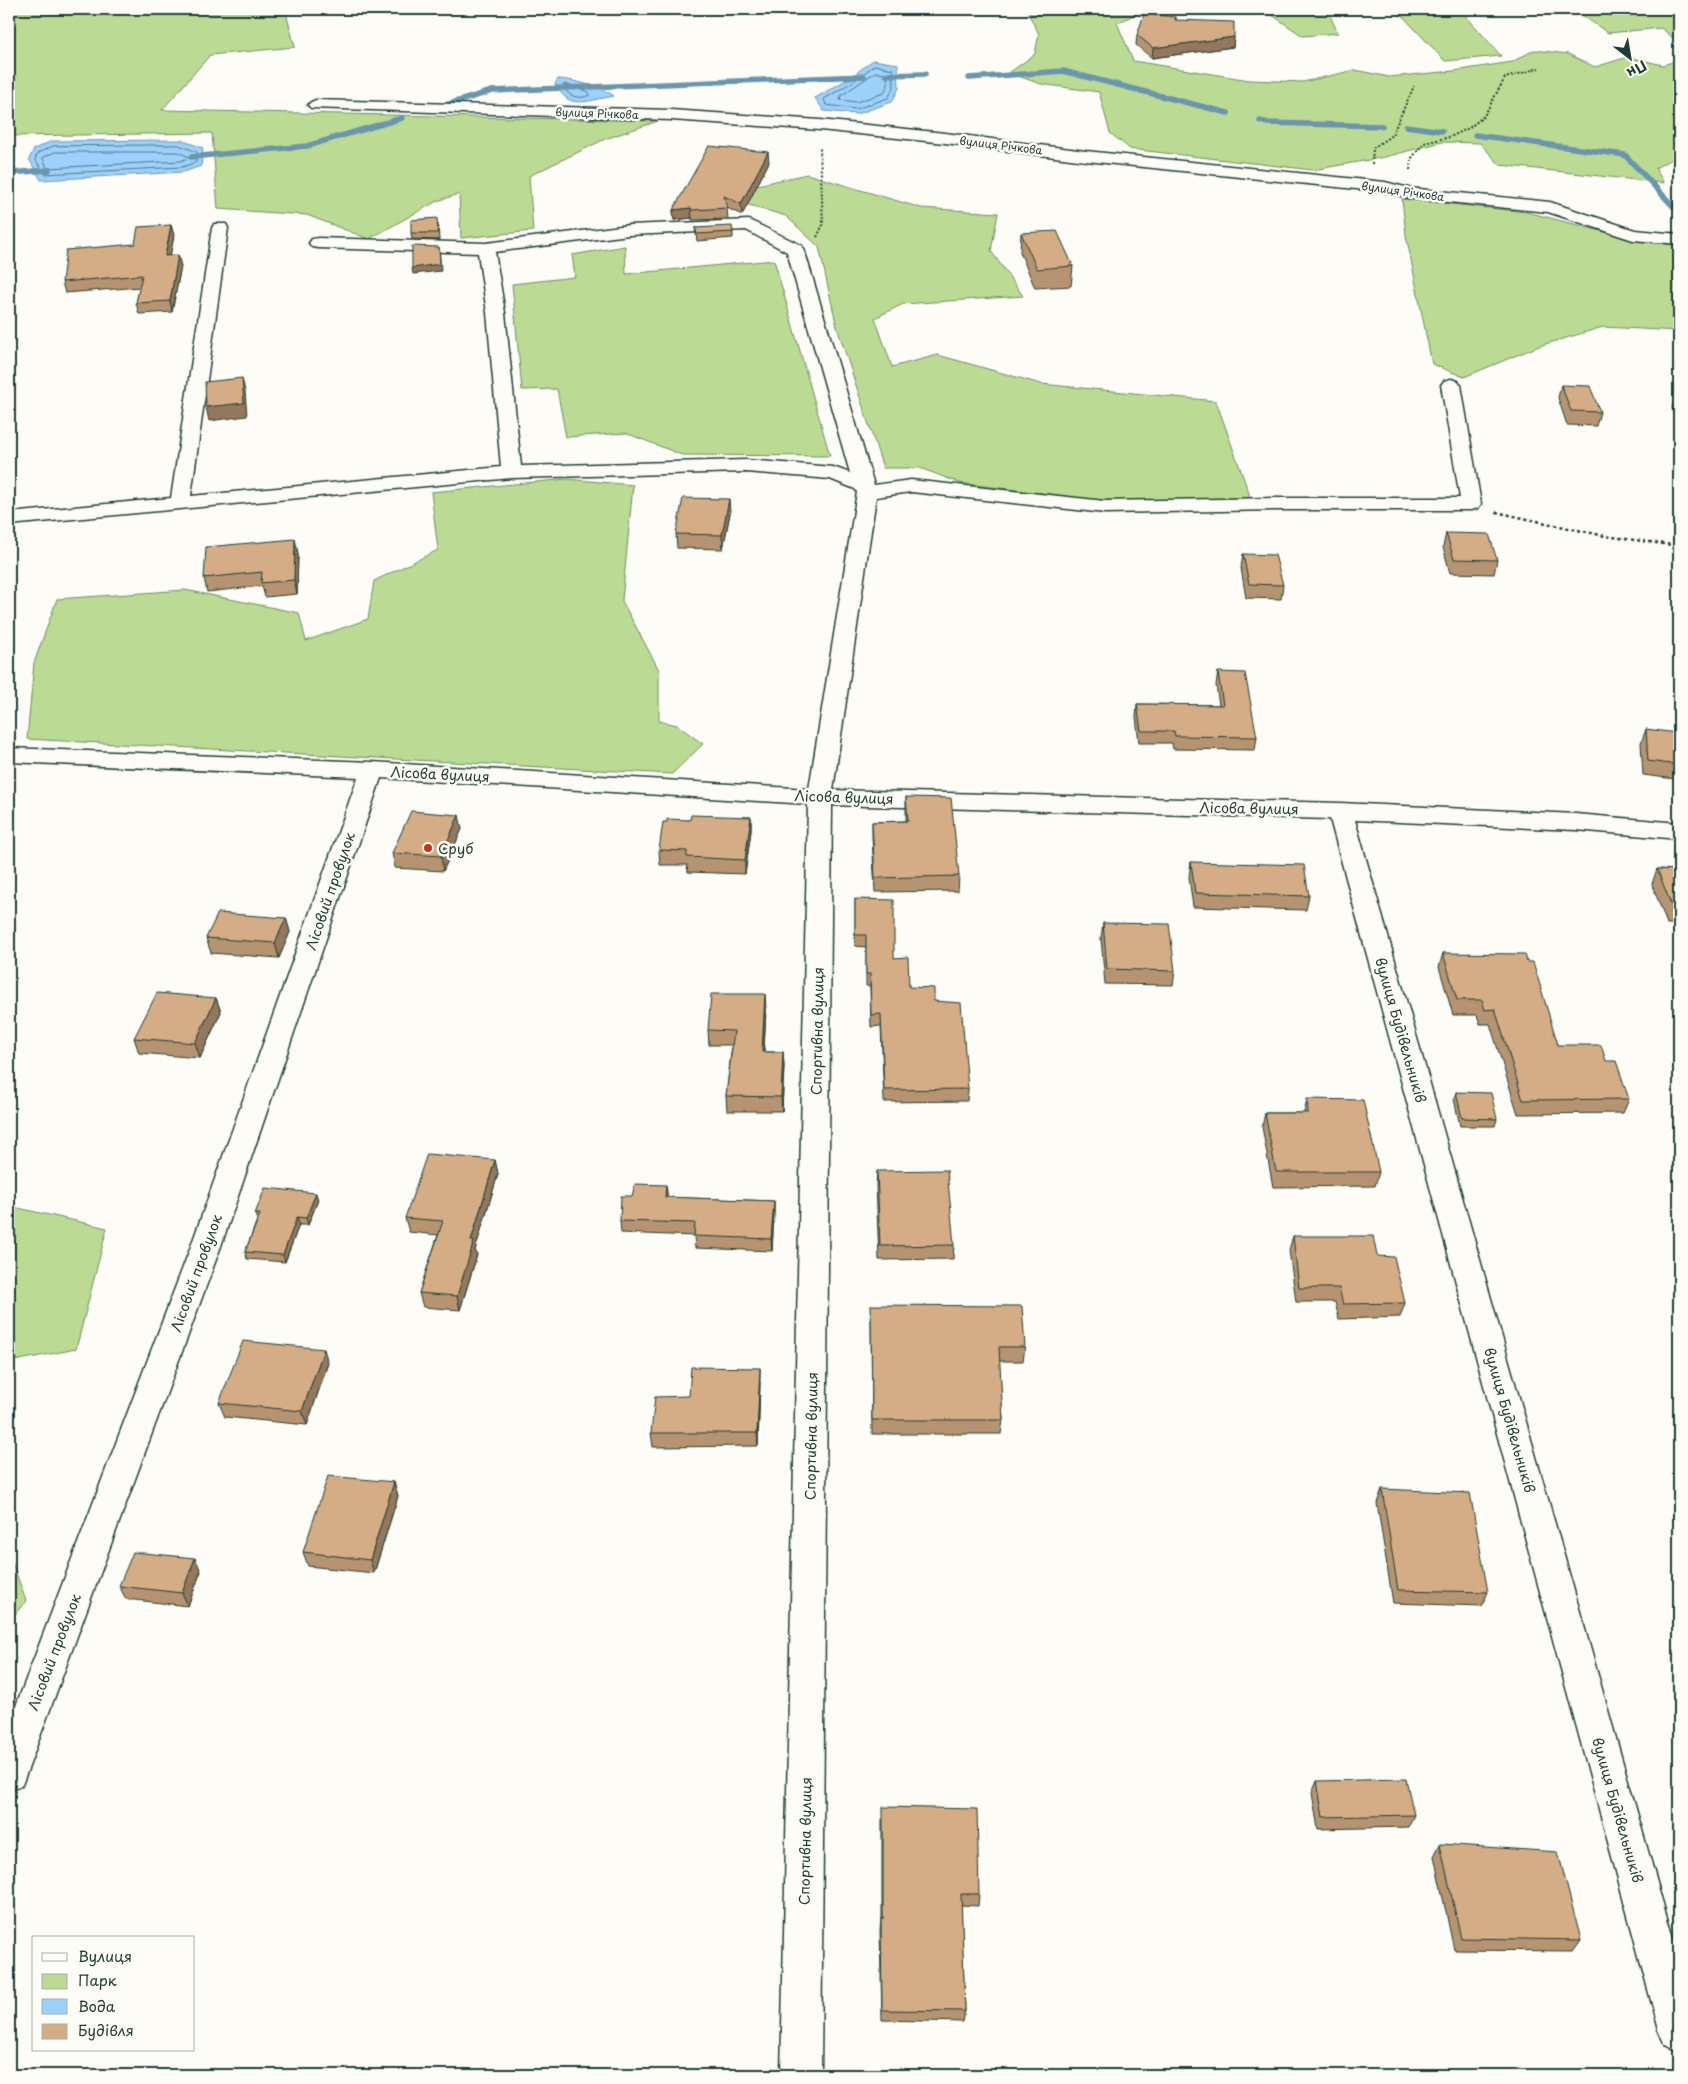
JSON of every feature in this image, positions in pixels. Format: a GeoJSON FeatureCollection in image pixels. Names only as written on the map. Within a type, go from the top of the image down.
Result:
{"type":"FeatureCollection","features":[{"type":"Feature","properties":{"kind":"street","name":"вулиця Річкова"},"geometry":{"type":"LineString","coordinates":[[316,105],[671,115],[820,124],[1086,156],[1385,187],[1409,193],[1550,207],[1633,235],[1679,239]]}},
{"type":"Feature","properties":{"kind":"street"},"geometry":{"type":"LineString","coordinates":[[318,243],[486,248],[629,230],[749,225],[795,249],[865,488]]}},
{"type":"Feature","properties":{"kind":"street"},"geometry":{"type":"LineString","coordinates":[[180,503],[220,228]]}},
{"type":"Feature","properties":{"kind":"street"},"geometry":{"type":"LineString","coordinates":[[486,248],[496,313],[512,472]]}},
{"type":"Feature","properties":{"kind":"street"},"geometry":{"type":"LineString","coordinates":[[9,519],[512,472],[746,466],[833,472],[865,488],[911,486],[1105,507],[1277,504],[1471,504],[1451,385]]}},
{"type":"Feature","properties":{"kind":"street","name":"Спортивна вулиця"},"geometry":{"type":"LineString","coordinates":[[802,2075],[820,797],[865,488]]}},
{"type":"Feature","properties":{"kind":"street","name":"Лісова вулиця"},"geometry":{"type":"LineString","coordinates":[[9,754],[372,770],[820,797],[1340,810],[1576,822],[1679,831]]}},
{"type":"Feature","properties":{"kind":"street","name":"Лісовий провулок"},"geometry":{"type":"LineString","coordinates":[[9,1772],[206,1246],[372,770]]}},
{"type":"Feature","properties":{"kind":"street","name":"вулиця Будівельників"},"geometry":{"type":"LineString","coordinates":[[1340,810],[1679,2030]]}},
{"type":"Feature","properties":{"kind":"path"},"geometry":{"type":"LineString","coordinates":[[1409,193],[1411,159],[1424,143],[1450,137],[1469,128],[1484,116],[1505,78],[1539,68]]}},
{"type":"Feature","properties":{"kind":"path"},"geometry":{"type":"LineString","coordinates":[[1385,187],[1372,173],[1374,148],[1392,135],[1414,86]]}},
{"type":"Feature","properties":{"kind":"path"},"geometry":{"type":"LineString","coordinates":[[801,269],[823,225],[819,164],[820,124]]}},
{"type":"Feature","properties":{"kind":"path"},"geometry":{"type":"LineString","coordinates":[[1471,504],[1510,516],[1605,536],[1679,546]]}},
{"type":"Feature","properties":{"kind":"green space"},"geometry":{"type":"Polygon","coordinates":[[[9,9],[285,9],[295,47],[210,55],[162,110],[658,121],[605,139],[529,176],[533,231],[461,238],[459,194],[437,201],[369,239],[307,215],[218,209],[212,133],[9,136],[9,9]]]}},
{"type":"Feature","properties":{"kind":"green space"},"geometry":{"type":"Polygon","coordinates":[[[1036,9],[1147,9],[1117,23],[1133,61],[1249,80],[1303,82],[1355,70],[1389,77],[1454,71],[1512,62],[1534,50],[1568,54],[1595,67],[1628,57],[1663,65],[1679,60],[1679,155],[1655,168],[1664,183],[1500,165],[1480,143],[1442,142],[1385,157],[1313,170],[1130,149],[1110,133],[1099,92],[1041,84],[1009,73],[1035,54],[1039,34],[1028,13],[1036,9]]]}},
{"type":"Feature","properties":{"kind":"green space"},"geometry":{"type":"Polygon","coordinates":[[[1263,9],[1327,9],[1338,33],[1303,36],[1263,9]]]}},
{"type":"Feature","properties":{"kind":"green space"},"geometry":{"type":"Polygon","coordinates":[[[1396,9],[1460,9],[1501,56],[1445,61],[1396,9]]]}},
{"type":"Feature","properties":{"kind":"green space"},"geometry":{"type":"Polygon","coordinates":[[[1573,9],[1679,9],[1679,43],[1661,28],[1608,33],[1573,9]]]}},
{"type":"Feature","properties":{"kind":"green space"},"geometry":{"type":"Polygon","coordinates":[[[807,174],[921,208],[998,213],[991,251],[1023,296],[903,304],[875,318],[892,367],[938,355],[1041,384],[1216,401],[1251,499],[1145,506],[960,483],[920,468],[883,468],[837,327],[819,247],[786,216],[729,199],[749,187],[807,174]]]}},
{"type":"Feature","properties":{"kind":"green space"},"geometry":{"type":"Polygon","coordinates":[[[1402,199],[1527,212],[1624,237],[1679,246],[1679,331],[1603,327],[1539,346],[1464,377],[1432,364],[1406,235],[1402,199]]]}},
{"type":"Feature","properties":{"kind":"green space"},"geometry":{"type":"Polygon","coordinates":[[[625,246],[626,274],[774,260],[830,456],[682,455],[626,433],[566,437],[557,389],[522,390],[512,284],[575,277],[572,255],[625,246]]]}},
{"type":"Feature","properties":{"kind":"green space"},"geometry":{"type":"Polygon","coordinates":[[[567,479],[633,485],[622,601],[659,670],[659,721],[677,725],[703,744],[672,774],[27,739],[34,663],[57,599],[185,590],[299,613],[306,641],[368,619],[374,581],[438,550],[431,492],[567,479]]]}},
{"type":"Feature","properties":{"kind":"green space"},"geometry":{"type":"Polygon","coordinates":[[[9,1206],[107,1228],[76,1349],[9,1362],[9,1206]]]}},
{"type":"Feature","properties":{"kind":"green space"},"geometry":{"type":"Polygon","coordinates":[[[9,1553],[26,1601],[9,1621],[9,1553]]]}},
{"type":"Feature","properties":{"kind":"water"},"geometry":{"type":"Polygon","coordinates":[[[873,60],[898,64],[899,88],[892,102],[857,114],[824,111],[815,98],[851,77],[873,60]]]}},
{"type":"Feature","properties":{"kind":"water"},"geometry":{"type":"Polygon","coordinates":[[[558,79],[588,84],[614,96],[587,101],[571,101],[563,95],[555,84],[558,79]]]}},
{"type":"Feature","properties":{"kind":"water"},"geometry":{"type":"Polygon","coordinates":[[[181,140],[203,148],[201,166],[184,172],[41,180],[29,159],[34,149],[52,141],[181,140]]]}},
{"type":"Feature","properties":{"kind":"building"},"geometry":{"type":"Polygon","coordinates":[[[1144,14],[1176,17],[1175,20],[1234,22],[1234,37],[1153,48],[1137,35],[1144,14]]]}},
{"type":"Feature","properties":{"kind":"building"},"geometry":{"type":"Polygon","coordinates":[[[709,146],[768,152],[741,204],[724,196],[728,208],[673,210],[709,146]]]}},
{"type":"Feature","properties":{"kind":"building"},"geometry":{"type":"Polygon","coordinates":[[[437,218],[438,233],[411,233],[411,220],[437,218]]]}},
{"type":"Feature","properties":{"kind":"building"},"geometry":{"type":"Polygon","coordinates":[[[171,225],[165,256],[178,255],[170,301],[136,303],[142,275],[62,282],[66,250],[135,244],[138,227],[171,225]]]}},
{"type":"Feature","properties":{"kind":"building"},"geometry":{"type":"Polygon","coordinates":[[[732,226],[733,232],[697,234],[695,228],[732,226]]]}},
{"type":"Feature","properties":{"kind":"building"},"geometry":{"type":"Polygon","coordinates":[[[1057,231],[1073,266],[1037,269],[1021,233],[1057,231]]]}},
{"type":"Feature","properties":{"kind":"building"},"geometry":{"type":"Polygon","coordinates":[[[412,246],[439,247],[440,264],[412,268],[412,246]]]}},
{"type":"Feature","properties":{"kind":"building"},"geometry":{"type":"Polygon","coordinates":[[[242,378],[244,403],[206,407],[205,382],[242,378]]]}},
{"type":"Feature","properties":{"kind":"building"},"geometry":{"type":"Polygon","coordinates":[[[1561,385],[1590,386],[1600,412],[1571,411],[1561,385]]]}},
{"type":"Feature","properties":{"kind":"building"},"geometry":{"type":"Polygon","coordinates":[[[1676,393],[1679,394],[1679,406],[1676,393]]]}},
{"type":"Feature","properties":{"kind":"building"},"geometry":{"type":"Polygon","coordinates":[[[683,498],[729,499],[722,535],[676,534],[683,498]]]}},
{"type":"Feature","properties":{"kind":"building"},"geometry":{"type":"Polygon","coordinates":[[[1446,533],[1489,534],[1497,560],[1454,559],[1446,533]]]}},
{"type":"Feature","properties":{"kind":"building"},"geometry":{"type":"Polygon","coordinates":[[[295,539],[294,580],[261,583],[262,572],[204,578],[206,547],[295,539]]]}},
{"type":"Feature","properties":{"kind":"building"},"geometry":{"type":"Polygon","coordinates":[[[1243,554],[1275,555],[1283,585],[1249,584],[1243,554]]]}},
{"type":"Feature","properties":{"kind":"building"},"geometry":{"type":"Polygon","coordinates":[[[1218,672],[1245,673],[1257,737],[1175,736],[1174,731],[1141,731],[1137,704],[1223,705],[1218,672]]]}},
{"type":"Feature","properties":{"kind":"building"},"geometry":{"type":"Polygon","coordinates":[[[1646,729],[1677,733],[1679,765],[1648,761],[1646,729]]]}},
{"type":"Feature","properties":{"kind":"building"},"geometry":{"type":"Polygon","coordinates":[[[906,797],[951,798],[959,876],[875,878],[872,822],[908,821],[906,797]]]}},
{"type":"Feature","properties":{"kind":"building"},"geometry":{"type":"Polygon","coordinates":[[[411,811],[459,815],[441,856],[392,853],[411,811]]]}},
{"type":"Feature","properties":{"kind":"building"},"geometry":{"type":"Polygon","coordinates":[[[691,815],[751,817],[745,860],[687,857],[687,851],[659,850],[663,822],[667,822],[667,819],[690,820],[691,815]]]}},
{"type":"Feature","properties":{"kind":"building"},"geometry":{"type":"Polygon","coordinates":[[[1191,862],[1304,865],[1309,896],[1195,893],[1191,862]]]}},
{"type":"Feature","properties":{"kind":"building"},"geometry":{"type":"Polygon","coordinates":[[[1657,869],[1679,870],[1679,910],[1673,909],[1657,869]]]}},
{"type":"Feature","properties":{"kind":"building"},"geometry":{"type":"Polygon","coordinates":[[[855,899],[894,900],[894,958],[908,957],[909,987],[934,988],[934,1001],[961,1003],[968,1089],[884,1090],[881,1014],[871,1015],[870,974],[866,974],[866,935],[855,935],[855,899]]]}},
{"type":"Feature","properties":{"kind":"building"},"geometry":{"type":"Polygon","coordinates":[[[218,913],[286,918],[275,943],[206,938],[218,913]]]}},
{"type":"Feature","properties":{"kind":"building"},"geometry":{"type":"Polygon","coordinates":[[[1103,923],[1169,924],[1175,971],[1107,969],[1103,923]]]}},
{"type":"Feature","properties":{"kind":"building"},"geometry":{"type":"Polygon","coordinates":[[[1443,953],[1525,954],[1527,962],[1533,962],[1558,1045],[1601,1045],[1606,1061],[1616,1061],[1629,1099],[1523,1100],[1495,1009],[1485,1010],[1482,1000],[1457,1000],[1443,953]]]}},
{"type":"Feature","properties":{"kind":"building"},"geometry":{"type":"Polygon","coordinates":[[[157,993],[216,998],[195,1043],[134,1038],[157,993]]]}},
{"type":"Feature","properties":{"kind":"building"},"geometry":{"type":"Polygon","coordinates":[[[711,994],[765,994],[762,1052],[783,1052],[781,1097],[726,1096],[734,1031],[708,1030],[711,994]]]}},
{"type":"Feature","properties":{"kind":"building"},"geometry":{"type":"Polygon","coordinates":[[[1456,1092],[1491,1093],[1497,1119],[1462,1118],[1456,1092]]]}},
{"type":"Feature","properties":{"kind":"building"},"geometry":{"type":"Polygon","coordinates":[[[1307,1099],[1363,1100],[1379,1172],[1276,1172],[1265,1113],[1308,1113],[1307,1099]]]}},
{"type":"Feature","properties":{"kind":"building"},"geometry":{"type":"Polygon","coordinates":[[[427,1154],[495,1160],[471,1241],[474,1241],[457,1296],[419,1293],[443,1221],[405,1218],[427,1154]]]}},
{"type":"Feature","properties":{"kind":"building"},"geometry":{"type":"Polygon","coordinates":[[[947,1170],[954,1245],[880,1246],[877,1171],[947,1170]]]}},
{"type":"Feature","properties":{"kind":"building"},"geometry":{"type":"Polygon","coordinates":[[[635,1184],[666,1185],[665,1197],[774,1201],[771,1239],[694,1236],[695,1223],[620,1221],[621,1196],[632,1196],[635,1184]]]}},
{"type":"Feature","properties":{"kind":"building"},"geometry":{"type":"Polygon","coordinates":[[[265,1188],[316,1193],[306,1218],[297,1217],[283,1255],[245,1252],[260,1214],[255,1214],[265,1188]]]}},
{"type":"Feature","properties":{"kind":"building"},"geometry":{"type":"Polygon","coordinates":[[[1293,1236],[1373,1236],[1377,1256],[1394,1257],[1405,1303],[1343,1304],[1339,1288],[1299,1288],[1293,1236]]]}},
{"type":"Feature","properties":{"kind":"building"},"geometry":{"type":"Polygon","coordinates":[[[871,1305],[1022,1306],[1025,1347],[999,1347],[1003,1420],[872,1420],[871,1305]]]}},
{"type":"Feature","properties":{"kind":"building"},"geometry":{"type":"Polygon","coordinates":[[[243,1341],[324,1349],[302,1411],[219,1403],[243,1341]]]}},
{"type":"Feature","properties":{"kind":"building"},"geometry":{"type":"Polygon","coordinates":[[[691,1367],[760,1368],[757,1433],[651,1433],[655,1397],[689,1396],[691,1367]]]}},
{"type":"Feature","properties":{"kind":"building"},"geometry":{"type":"Polygon","coordinates":[[[328,1476],[394,1482],[370,1560],[303,1552],[328,1476]]]}},
{"type":"Feature","properties":{"kind":"building"},"geometry":{"type":"Polygon","coordinates":[[[1382,1489],[1470,1493],[1488,1592],[1398,1590],[1382,1489]]]}},
{"type":"Feature","properties":{"kind":"building"},"geometry":{"type":"Polygon","coordinates":[[[133,1552],[195,1558],[182,1593],[119,1586],[133,1552]]]}},
{"type":"Feature","properties":{"kind":"building"},"geometry":{"type":"Polygon","coordinates":[[[1406,1779],[1414,1815],[1323,1817],[1317,1781],[1406,1779]]]}},
{"type":"Feature","properties":{"kind":"building"},"geometry":{"type":"Polygon","coordinates":[[[883,1807],[977,1809],[979,1894],[961,1894],[965,2011],[882,2010],[883,1807]]]}},
{"type":"Feature","properties":{"kind":"building"},"geometry":{"type":"Polygon","coordinates":[[[1440,1844],[1558,1852],[1581,1940],[1461,1938],[1440,1844]]]}},
{"type":"Feature","properties":{"kind":"waterway"},"geometry":{"type":"LineString","coordinates":[[969,78],[1063,71],[1228,113]]}},
{"type":"Feature","properties":{"kind":"waterway"},"geometry":{"type":"LineString","coordinates":[[886,75],[925,74]]}},
{"type":"Feature","properties":{"kind":"waterway"},"geometry":{"type":"LineString","coordinates":[[439,107],[492,91],[864,76]]}},
{"type":"Feature","properties":{"kind":"waterway"},"geometry":{"type":"LineString","coordinates":[[191,157],[307,146],[402,118]]}},
{"type":"Feature","properties":{"kind":"waterway"},"geometry":{"type":"LineString","coordinates":[[1260,121],[1268,123],[1382,126]]}},
{"type":"Feature","properties":{"kind":"waterway"},"geometry":{"type":"LineString","coordinates":[[1406,126],[1442,131]]}},
{"type":"Feature","properties":{"kind":"waterway"},"geometry":{"type":"LineString","coordinates":[[1475,135],[1625,155],[1674,207],[1679,208]]}},
{"type":"Feature","properties":{"kind":"waterway"},"geometry":{"type":"LineString","coordinates":[[9,173],[49,170]]}},
{"type":"Feature","properties":{"kind":"place","name":"Сруб"},"geometry":{"type":"Point","coordinates":[428,848]}}]}
